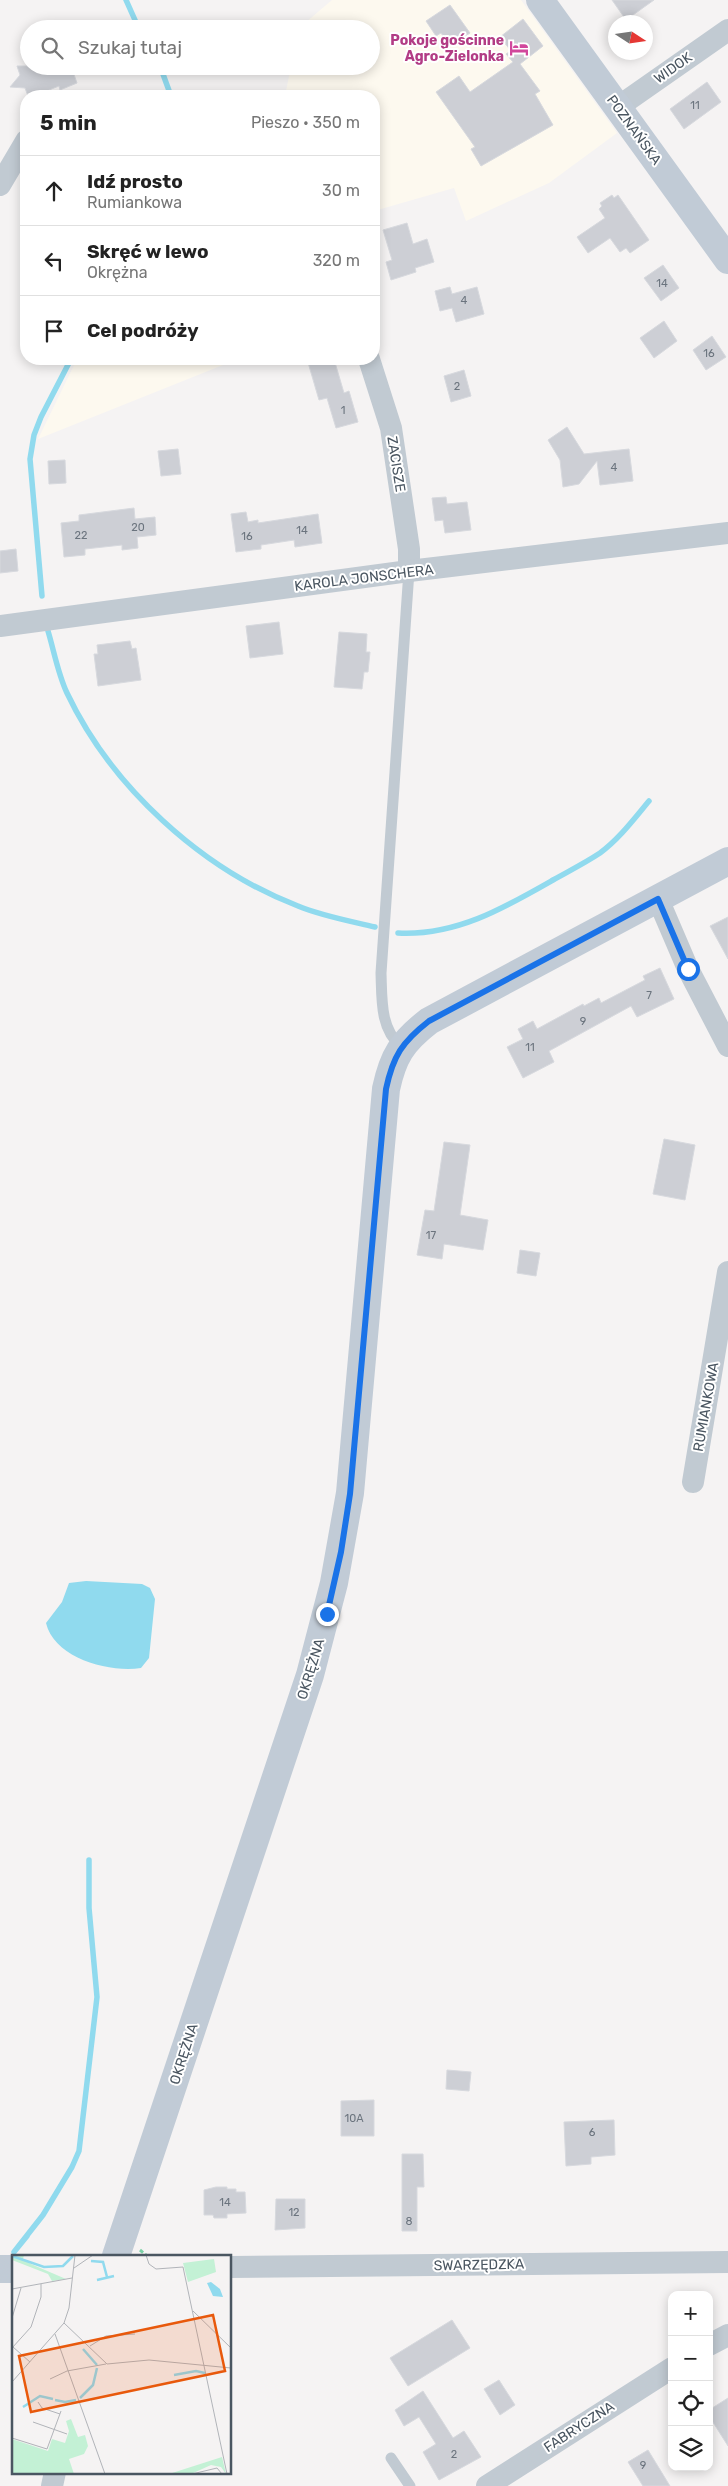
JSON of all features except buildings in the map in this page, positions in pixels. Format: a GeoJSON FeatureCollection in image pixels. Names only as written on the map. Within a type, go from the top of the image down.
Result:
{"type":"FeatureCollection","features":[{"type":"Feature","properties":{"kind":"street","name":"POZNAŃSKA"},"geometry":{"type":"LineString","coordinates":[[540,0],[728,260]]}},
{"type":"Feature","properties":{"kind":"street","name":"WIDOK"},"geometry":{"type":"LineString","coordinates":[[618,106],[728,30]]}},
{"type":"Feature","properties":{"kind":"street"},"geometry":{"type":"LineString","coordinates":[[0,186],[20,152]]}},
{"type":"Feature","properties":{"kind":"street","name":"ZACISZE"},"geometry":{"type":"LineString","coordinates":[[371,365],[391,428],[410,549],[409,571]]}},
{"type":"Feature","properties":{"kind":"street","name":"KAROLA JONSCHERA"},"geometry":{"type":"LineString","coordinates":[[0,626],[409,571],[728,533]]}},
{"type":"Feature","properties":{"kind":"street","name":"OKRĘŻNA"},"geometry":{"type":"LineString","coordinates":[[116,2255],[310,1675],[334,1583],[350,1494],[386,1089],[390,1070],[401,1046],[429,1021],[728,861]]}},
{"type":"Feature","properties":{"kind":"street"},"geometry":{"type":"LineString","coordinates":[[658,899],[688,969],[728,1046]]}},
{"type":"Feature","properties":{"kind":"street","name":"RUMIANKOWA"},"geometry":{"type":"LineString","coordinates":[[693,1482],[728,1272]]}},
{"type":"Feature","properties":{"kind":"street","name":"SWARZĘDZKA"},"geometry":{"type":"LineString","coordinates":[[231,2267],[728,2262]]}},
{"type":"Feature","properties":{"kind":"street"},"geometry":{"type":"LineString","coordinates":[[713,2343],[728,2335]]}},
{"type":"Feature","properties":{"kind":"street","name":"FABRYCZNA"},"geometry":{"type":"LineString","coordinates":[[487,2486],[668,2371]]}},
{"type":"Feature","properties":{"kind":"lane"},"geometry":{"type":"LineString","coordinates":[[401,1046],[392,1039],[386,1027],[381,973],[409,571]]}},
{"type":"Feature","properties":{"kind":"lane"},"geometry":{"type":"LineString","coordinates":[[391,2458],[410,2486]]}},
{"type":"Feature","properties":{"kind":"shaded area"},"geometry":{"type":"Polygon","coordinates":[[[332,0],[521,0],[617,133],[549,183],[466,221],[454,188],[380,209],[380,90],[286,90],[289,75],[380,75],[380,20],[309,20],[332,0]]]}},
{"type":"Feature","properties":{"kind":"shaded area"},"geometry":{"type":"Polygon","coordinates":[[[74,365],[223,365],[38,439],[74,365]]]}},
{"type":"Feature","properties":{"kind":"water"},"geometry":{"type":"Polygon","coordinates":[[[86,1581],[142,1584],[150,1588],[155,1599],[149,1658],[141,1668],[114,1668],[85,1660],[71,1654],[60,1646],[51,1635],[46,1623],[62,1602],[69,1583],[86,1581]]]}},
{"type":"Feature","properties":{"kind":"waterway"},"geometry":{"type":"LineString","coordinates":[[126,0],[135,20]]}},
{"type":"Feature","properties":{"kind":"waterway"},"geometry":{"type":"LineString","coordinates":[[163,75],[169,90]]}},
{"type":"Feature","properties":{"kind":"waterway"},"geometry":{"type":"LineString","coordinates":[[42,596],[30,459],[34,435],[41,417],[68,365]]}},
{"type":"Feature","properties":{"kind":"waterway"},"geometry":{"type":"LineString","coordinates":[[48,631],[64,686],[86,727],[108,760],[134,792],[163,820],[194,847],[227,870],[262,890],[317,913],[375,927]]}},
{"type":"Feature","properties":{"kind":"waterway"},"geometry":{"type":"LineString","coordinates":[[398,933],[419,933],[460,925],[516,901],[600,853],[620,835],[649,801]]}},
{"type":"Feature","properties":{"kind":"waterway"},"geometry":{"type":"LineString","coordinates":[[27,2236],[14,2252],[43,2215],[72,2167],[79,2151],[97,1997],[89,1908],[89,1860]]}},
{"type":"Feature","properties":{"kind":"place","name":"Pokoje gościnne Agro-Zielonka"},"geometry":{"type":"Point","coordinates":[519,48]}},
{"type":"Feature","properties":{"kind":"route"},"geometry":{"type":"LineString","coordinates":[[327,1614],[341,1552],[350,1494],[386,1089],[395,1056],[407,1039],[429,1021],[658,899],[688,969]]}}]}
